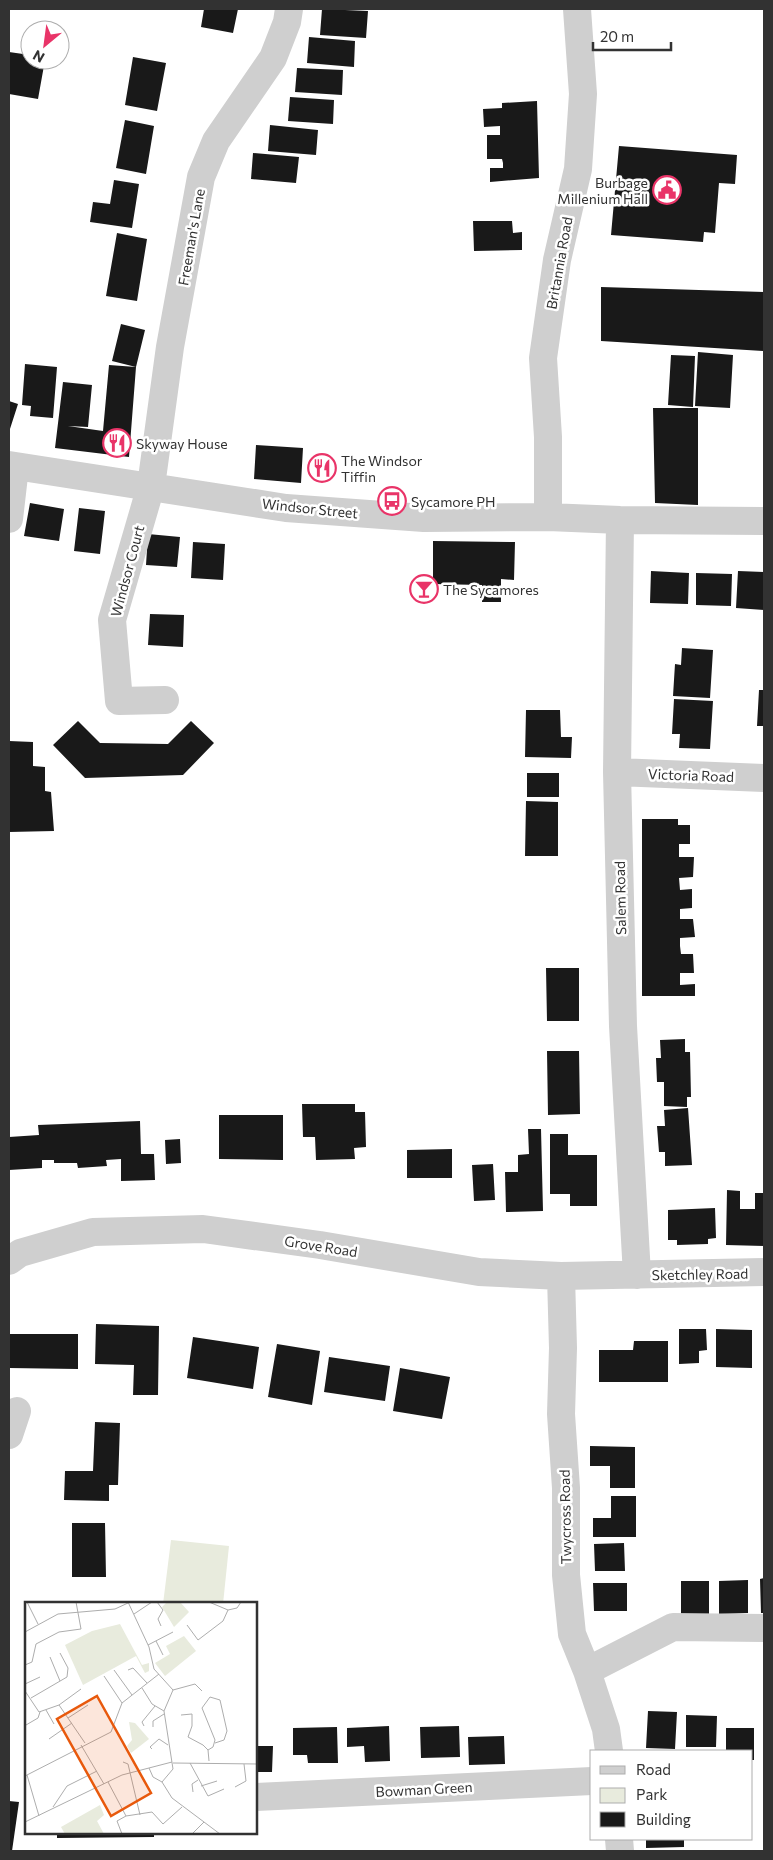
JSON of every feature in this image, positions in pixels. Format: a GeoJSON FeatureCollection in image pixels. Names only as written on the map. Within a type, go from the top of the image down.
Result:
{"type":"FeatureCollection","features":[{"type":"Feature","properties":{"kind":"street","name":"Freeman's Lane"},"geometry":{"type":"LineString","coordinates":[[151,486],[170,348],[201,177],[216,141],[274,58],[287,22],[289,9]]}},
{"type":"Feature","properties":{"kind":"street","name":"Britannia Road"},"geometry":{"type":"LineString","coordinates":[[548,517],[548,437],[543,358],[557,260],[578,169],[583,94],[577,9]]}},
{"type":"Feature","properties":{"kind":"street","name":"Windsor Street"},"geometry":{"type":"LineString","coordinates":[[12,466],[286,508],[424,518],[548,517],[620,520],[764,521]]}},
{"type":"Feature","properties":{"kind":"street"},"geometry":{"type":"LineString","coordinates":[[9,519],[12,466]]}},
{"type":"Feature","properties":{"kind":"street","name":"Windsor Court"},"geometry":{"type":"LineString","coordinates":[[151,486],[112,620],[119,701],[165,700]]}},
{"type":"Feature","properties":{"kind":"street","name":"Salem Road"},"geometry":{"type":"LineString","coordinates":[[620,520],[617,772],[623,1026],[637,1275]]}},
{"type":"Feature","properties":{"kind":"street","name":"Victoria Road"},"geometry":{"type":"LineString","coordinates":[[617,772],[764,778]]}},
{"type":"Feature","properties":{"kind":"street","name":"Grove Road"},"geometry":{"type":"LineString","coordinates":[[9,1261],[20,1253],[93,1232],[203,1229],[320,1245],[479,1272],[561,1276],[637,1275]]}},
{"type":"Feature","properties":{"kind":"street","name":"Sketchley Road"},"geometry":{"type":"LineString","coordinates":[[637,1275],[764,1272]]}},
{"type":"Feature","properties":{"kind":"street","name":"Twycross Road"},"geometry":{"type":"LineString","coordinates":[[561,1276],[563,1348],[561,1414],[566,1488],[566,1575],[572,1634],[587,1671],[606,1730],[609,1750]]}},
{"type":"Feature","properties":{"kind":"street"},"geometry":{"type":"LineString","coordinates":[[587,1671],[673,1627],[764,1628]]}},
{"type":"Feature","properties":{"kind":"street","name":"Bowman Green"},"geometry":{"type":"LineString","coordinates":[[258,1797],[590,1781]]}},
{"type":"Feature","properties":{"kind":"green space"},"geometry":{"type":"Polygon","coordinates":[[[171,1540],[229,1546],[223,1602],[163,1602],[171,1540]]]}},
{"type":"Feature","properties":{"kind":"building"},"geometry":{"type":"Polygon","coordinates":[[[204,9],[238,9],[233,33],[201,27],[204,9]]]}},
{"type":"Feature","properties":{"kind":"building"},"geometry":{"type":"Polygon","coordinates":[[[322,9],[368,11],[366,38],[320,35],[322,9]]]}},
{"type":"Feature","properties":{"kind":"building"},"geometry":{"type":"Polygon","coordinates":[[[309,37],[355,41],[354,67],[307,63],[309,37]]]}},
{"type":"Feature","properties":{"kind":"building"},"geometry":{"type":"Polygon","coordinates":[[[9,52],[20,54],[20,70],[43,70],[38,99],[9,94],[9,52]]]}},
{"type":"Feature","properties":{"kind":"building"},"geometry":{"type":"Polygon","coordinates":[[[133,57],[166,63],[157,111],[125,105],[133,57]]]}},
{"type":"Feature","properties":{"kind":"building"},"geometry":{"type":"Polygon","coordinates":[[[297,68],[343,70],[342,95],[295,92],[297,68]]]}},
{"type":"Feature","properties":{"kind":"building"},"geometry":{"type":"Polygon","coordinates":[[[290,97],[334,100],[333,124],[288,121],[290,97]]]}},
{"type":"Feature","properties":{"kind":"building"},"geometry":{"type":"Polygon","coordinates":[[[537,101],[539,178],[490,182],[490,168],[503,168],[503,163],[502,159],[487,159],[487,135],[500,135],[500,126],[484,127],[483,109],[502,108],[502,103],[537,101]]]}},
{"type":"Feature","properties":{"kind":"building"},"geometry":{"type":"Polygon","coordinates":[[[125,120],[154,126],[146,174],[116,168],[125,120]]]}},
{"type":"Feature","properties":{"kind":"building"},"geometry":{"type":"Polygon","coordinates":[[[270,125],[318,130],[316,155],[268,151],[270,125]]]}},
{"type":"Feature","properties":{"kind":"building","name":"Burbage Millenium Hall"},"geometry":{"type":"Polygon","coordinates":[[[619,146],[737,155],[735,184],[719,183],[715,233],[704,232],[703,242],[611,235],[619,146]]]}},
{"type":"Feature","properties":{"kind":"building"},"geometry":{"type":"Polygon","coordinates":[[[253,153],[299,157],[296,183],[251,179],[253,153]]]}},
{"type":"Feature","properties":{"kind":"building"},"geometry":{"type":"Polygon","coordinates":[[[114,180],[139,184],[132,228],[90,222],[93,202],[110,204],[114,180]]]}},
{"type":"Feature","properties":{"kind":"building"},"geometry":{"type":"Polygon","coordinates":[[[473,221],[512,221],[513,233],[522,232],[522,250],[474,251],[473,221]]]}},
{"type":"Feature","properties":{"kind":"building"},"geometry":{"type":"Polygon","coordinates":[[[117,233],[147,239],[137,301],[106,296],[117,233]]]}},
{"type":"Feature","properties":{"kind":"building"},"geometry":{"type":"Polygon","coordinates":[[[601,287],[764,292],[763,351],[601,341],[601,287]]]}},
{"type":"Feature","properties":{"kind":"building"},"geometry":{"type":"Polygon","coordinates":[[[121,324],[145,330],[136,367],[112,361],[121,324]]]}},
{"type":"Feature","properties":{"kind":"building"},"geometry":{"type":"Polygon","coordinates":[[[698,352],[733,355],[730,408],[695,406],[698,352]]]}},
{"type":"Feature","properties":{"kind":"building"},"geometry":{"type":"Polygon","coordinates":[[[671,355],[695,356],[693,407],[668,405],[671,355]]]}},
{"type":"Feature","properties":{"kind":"building"},"geometry":{"type":"Polygon","coordinates":[[[25,364],[57,367],[53,418],[30,416],[31,406],[22,405],[25,364]]]}},
{"type":"Feature","properties":{"kind":"building"},"geometry":{"type":"Polygon","coordinates":[[[109,365],[136,367],[129,457],[55,448],[63,382],[92,385],[88,427],[68,426],[103,431],[109,365]]]}},
{"type":"Feature","properties":{"kind":"building"},"geometry":{"type":"Polygon","coordinates":[[[9,401],[18,404],[9,432],[9,401]]]}},
{"type":"Feature","properties":{"kind":"building"},"geometry":{"type":"Polygon","coordinates":[[[653,408],[698,408],[698,505],[655,503],[653,408]]]}},
{"type":"Feature","properties":{"kind":"building"},"geometry":{"type":"Polygon","coordinates":[[[256,445],[303,448],[301,483],[254,479],[256,445]]]}},
{"type":"Feature","properties":{"kind":"building"},"geometry":{"type":"Polygon","coordinates":[[[30,503],[64,509],[59,541],[24,536],[30,503]]]}},
{"type":"Feature","properties":{"kind":"building"},"geometry":{"type":"Polygon","coordinates":[[[79,508],[105,511],[100,554],[74,551],[79,508]]]}},
{"type":"Feature","properties":{"kind":"building"},"geometry":{"type":"Polygon","coordinates":[[[148,534],[180,537],[177,567],[146,565],[148,534]]]}},
{"type":"Feature","properties":{"kind":"building"},"geometry":{"type":"Polygon","coordinates":[[[433,541],[515,542],[514,580],[501,579],[501,602],[482,602],[482,585],[433,584],[433,541]]]}},
{"type":"Feature","properties":{"kind":"building"},"geometry":{"type":"Polygon","coordinates":[[[193,542],[225,544],[223,580],[191,578],[193,542]]]}},
{"type":"Feature","properties":{"kind":"building"},"geometry":{"type":"Polygon","coordinates":[[[651,571],[689,573],[688,604],[650,603],[651,571]]]}},
{"type":"Feature","properties":{"kind":"building"},"geometry":{"type":"Polygon","coordinates":[[[738,571],[764,572],[764,610],[736,608],[738,571]]]}},
{"type":"Feature","properties":{"kind":"building"},"geometry":{"type":"Polygon","coordinates":[[[696,573],[732,574],[731,606],[696,605],[696,573]]]}},
{"type":"Feature","properties":{"kind":"building"},"geometry":{"type":"Polygon","coordinates":[[[150,614],[184,615],[183,647],[148,645],[150,614]]]}},
{"type":"Feature","properties":{"kind":"building"},"geometry":{"type":"Polygon","coordinates":[[[682,648],[713,650],[710,698],[673,696],[675,664],[681,665],[682,648]]]}},
{"type":"Feature","properties":{"kind":"building"},"geometry":{"type":"Polygon","coordinates":[[[759,690],[764,690],[764,726],[757,726],[759,690]]]}},
{"type":"Feature","properties":{"kind":"building"},"geometry":{"type":"Polygon","coordinates":[[[674,699],[713,701],[710,749],[679,748],[680,734],[672,734],[674,699]]]}},
{"type":"Feature","properties":{"kind":"building"},"geometry":{"type":"Polygon","coordinates":[[[526,710],[560,710],[561,737],[572,737],[571,758],[525,757],[526,710]]]}},
{"type":"Feature","properties":{"kind":"building"},"geometry":{"type":"Polygon","coordinates":[[[78,721],[100,743],[168,744],[191,721],[214,743],[183,775],[85,778],[53,745],[78,721]]]}},
{"type":"Feature","properties":{"kind":"building"},"geometry":{"type":"Polygon","coordinates":[[[9,741],[33,742],[33,766],[45,767],[45,791],[51,792],[54,831],[9,832],[9,741]]]}},
{"type":"Feature","properties":{"kind":"building"},"geometry":{"type":"Polygon","coordinates":[[[527,773],[559,773],[559,797],[527,797],[527,773]]]}},
{"type":"Feature","properties":{"kind":"building"},"geometry":{"type":"Polygon","coordinates":[[[526,801],[558,802],[558,856],[525,856],[526,801]]]}},
{"type":"Feature","properties":{"kind":"building"},"geometry":{"type":"Polygon","coordinates":[[[642,819],[678,819],[678,825],[690,825],[690,844],[679,844],[679,857],[694,857],[693,877],[679,878],[680,890],[692,889],[692,908],[680,909],[680,919],[693,919],[695,937],[680,938],[680,946],[681,954],[693,954],[694,973],[680,973],[680,985],[695,984],[695,996],[642,996],[642,819]]]}},
{"type":"Feature","properties":{"kind":"building"},"geometry":{"type":"Polygon","coordinates":[[[546,968],[579,968],[579,1021],[547,1021],[546,968]]]}},
{"type":"Feature","properties":{"kind":"building"},"geometry":{"type":"Polygon","coordinates":[[[685,1039],[685,1052],[690,1052],[691,1097],[687,1097],[687,1107],[664,1106],[664,1082],[657,1082],[656,1058],[661,1058],[660,1040],[685,1039]]]}},
{"type":"Feature","properties":{"kind":"building"},"geometry":{"type":"Polygon","coordinates":[[[547,1051],[579,1051],[580,1114],[548,1115],[547,1051]]]}},
{"type":"Feature","properties":{"kind":"building"},"geometry":{"type":"Polygon","coordinates":[[[302,1104],[355,1104],[355,1112],[365,1112],[366,1147],[354,1148],[355,1159],[316,1160],[315,1137],[303,1137],[302,1104]]]}},
{"type":"Feature","properties":{"kind":"building"},"geometry":{"type":"Polygon","coordinates":[[[688,1108],[692,1165],[665,1166],[665,1152],[659,1152],[657,1126],[665,1126],[664,1110],[688,1108]]]}},
{"type":"Feature","properties":{"kind":"building"},"geometry":{"type":"Polygon","coordinates":[[[219,1115],[283,1115],[283,1160],[219,1159],[219,1115]]]}},
{"type":"Feature","properties":{"kind":"building"},"geometry":{"type":"Polygon","coordinates":[[[140,1121],[141,1154],[154,1154],[155,1180],[121,1181],[121,1159],[106,1160],[107,1166],[78,1168],[77,1163],[54,1163],[54,1160],[42,1160],[42,1168],[9,1170],[9,1137],[39,1135],[38,1125],[140,1121]]]}},
{"type":"Feature","properties":{"kind":"building"},"geometry":{"type":"Polygon","coordinates":[[[528,1129],[541,1129],[543,1211],[506,1212],[505,1172],[518,1172],[518,1155],[529,1154],[528,1129]]]}},
{"type":"Feature","properties":{"kind":"building"},"geometry":{"type":"Polygon","coordinates":[[[550,1134],[568,1134],[568,1155],[597,1155],[597,1206],[570,1206],[570,1194],[550,1194],[550,1134]]]}},
{"type":"Feature","properties":{"kind":"building"},"geometry":{"type":"Polygon","coordinates":[[[180,1139],[181,1163],[166,1164],[165,1140],[180,1139]]]}},
{"type":"Feature","properties":{"kind":"building"},"geometry":{"type":"Polygon","coordinates":[[[452,1149],[452,1178],[407,1178],[407,1150],[452,1149]]]}},
{"type":"Feature","properties":{"kind":"building"},"geometry":{"type":"Polygon","coordinates":[[[493,1164],[495,1200],[474,1201],[472,1165],[493,1164]]]}},
{"type":"Feature","properties":{"kind":"building"},"geometry":{"type":"Polygon","coordinates":[[[727,1190],[740,1191],[740,1209],[755,1209],[755,1193],[764,1193],[764,1246],[726,1245],[727,1190]]]}},
{"type":"Feature","properties":{"kind":"building"},"geometry":{"type":"Polygon","coordinates":[[[715,1208],[716,1238],[708,1239],[708,1244],[677,1245],[677,1240],[668,1240],[668,1210],[715,1208]]]}},
{"type":"Feature","properties":{"kind":"building"},"geometry":{"type":"Polygon","coordinates":[[[96,1324],[159,1326],[158,1395],[133,1395],[134,1365],[95,1364],[96,1324]]]}},
{"type":"Feature","properties":{"kind":"building"},"geometry":{"type":"Polygon","coordinates":[[[679,1329],[706,1329],[707,1350],[699,1351],[699,1363],[679,1364],[679,1329]]]}},
{"type":"Feature","properties":{"kind":"building"},"geometry":{"type":"Polygon","coordinates":[[[716,1329],[752,1330],[752,1368],[716,1367],[716,1329]]]}},
{"type":"Feature","properties":{"kind":"building"},"geometry":{"type":"Polygon","coordinates":[[[9,1334],[78,1334],[78,1369],[9,1368],[9,1334]]]}},
{"type":"Feature","properties":{"kind":"building"},"geometry":{"type":"Polygon","coordinates":[[[193,1337],[259,1347],[253,1389],[187,1378],[193,1337]]]}},
{"type":"Feature","properties":{"kind":"building"},"geometry":{"type":"Polygon","coordinates":[[[634,1341],[668,1341],[668,1382],[599,1382],[599,1350],[633,1350],[634,1341]]]}},
{"type":"Feature","properties":{"kind":"building"},"geometry":{"type":"Polygon","coordinates":[[[277,1344],[320,1351],[312,1405],[268,1397],[277,1344]]]}},
{"type":"Feature","properties":{"kind":"building"},"geometry":{"type":"Polygon","coordinates":[[[329,1357],[390,1366],[385,1401],[324,1392],[329,1357]]]}},
{"type":"Feature","properties":{"kind":"building"},"geometry":{"type":"Polygon","coordinates":[[[400,1368],[450,1377],[442,1419],[393,1411],[400,1368]]]}},
{"type":"Feature","properties":{"kind":"building"},"geometry":{"type":"Polygon","coordinates":[[[95,1422],[120,1423],[118,1485],[109,1485],[109,1501],[64,1500],[65,1471],[93,1471],[95,1422]]]}},
{"type":"Feature","properties":{"kind":"building"},"geometry":{"type":"Polygon","coordinates":[[[590,1446],[635,1447],[635,1488],[610,1488],[610,1466],[590,1466],[590,1446]]]}},
{"type":"Feature","properties":{"kind":"building"},"geometry":{"type":"Polygon","coordinates":[[[611,1496],[636,1496],[636,1537],[593,1537],[593,1518],[611,1518],[611,1496]]]}},
{"type":"Feature","properties":{"kind":"building"},"geometry":{"type":"Polygon","coordinates":[[[72,1523],[105,1523],[106,1577],[72,1577],[72,1523]]]}},
{"type":"Feature","properties":{"kind":"building"},"geometry":{"type":"Polygon","coordinates":[[[624,1543],[625,1571],[595,1571],[594,1544],[624,1543]]]}},
{"type":"Feature","properties":{"kind":"building"},"geometry":{"type":"Polygon","coordinates":[[[764,1578],[764,1613],[761,1613],[760,1579],[764,1578]]]}},
{"type":"Feature","properties":{"kind":"building"},"geometry":{"type":"Polygon","coordinates":[[[748,1580],[748,1613],[719,1614],[719,1581],[748,1580]]]}},
{"type":"Feature","properties":{"kind":"building"},"geometry":{"type":"Polygon","coordinates":[[[681,1581],[709,1581],[709,1615],[681,1615],[681,1581]]]}},
{"type":"Feature","properties":{"kind":"building"},"geometry":{"type":"Polygon","coordinates":[[[593,1583],[627,1583],[627,1611],[594,1611],[593,1583]]]}},
{"type":"Feature","properties":{"kind":"building"},"geometry":{"type":"Polygon","coordinates":[[[648,1711],[677,1712],[675,1749],[646,1748],[648,1711]]]}},
{"type":"Feature","properties":{"kind":"building"},"geometry":{"type":"Polygon","coordinates":[[[686,1715],[717,1716],[716,1747],[686,1747],[686,1715]]]}},
{"type":"Feature","properties":{"kind":"building"},"geometry":{"type":"Polygon","coordinates":[[[389,1726],[390,1761],[365,1762],[364,1746],[347,1747],[347,1728],[389,1726]]]}},
{"type":"Feature","properties":{"kind":"building"},"geometry":{"type":"Polygon","coordinates":[[[459,1726],[460,1757],[421,1758],[420,1727],[459,1726]]]}},
{"type":"Feature","properties":{"kind":"building"},"geometry":{"type":"Polygon","coordinates":[[[337,1727],[338,1763],[308,1763],[307,1755],[293,1755],[293,1728],[337,1727]]]}},
{"type":"Feature","properties":{"kind":"building"},"geometry":{"type":"Polygon","coordinates":[[[726,1728],[754,1728],[754,1760],[753,1750],[726,1750],[726,1728]]]}},
{"type":"Feature","properties":{"kind":"building"},"geometry":{"type":"Polygon","coordinates":[[[504,1736],[505,1764],[469,1765],[468,1737],[504,1736]]]}},
{"type":"Feature","properties":{"kind":"building"},"geometry":{"type":"Polygon","coordinates":[[[258,1746],[273,1746],[272,1772],[258,1772],[258,1746]]]}},
{"type":"Feature","properties":{"kind":"building"},"geometry":{"type":"Polygon","coordinates":[[[9,1801],[19,1802],[12,1851],[9,1851],[9,1801]]]}},
{"type":"Feature","properties":{"kind":"building"},"geometry":{"type":"Polygon","coordinates":[[[57,1835],[154,1835],[154,1837],[57,1838],[57,1835]]]}},
{"type":"Feature","properties":{"kind":"building"},"geometry":{"type":"Polygon","coordinates":[[[646,1840],[684,1840],[684,1847],[646,1848],[646,1840]]]}},
{"type":"Feature","properties":{"kind":"place","name":"Burbage Millenium Hall"},"geometry":{"type":"Point","coordinates":[667,190]}},
{"type":"Feature","properties":{"kind":"place","name":"Skyway House"},"geometry":{"type":"Point","coordinates":[117,443]}},
{"type":"Feature","properties":{"kind":"place","name":"The Windsor Tiffin"},"geometry":{"type":"Point","coordinates":[322,468]}},
{"type":"Feature","properties":{"kind":"place","name":"Sycamore PH"},"geometry":{"type":"Point","coordinates":[392,501]}},
{"type":"Feature","properties":{"kind":"place","name":"The Sycamores"},"geometry":{"type":"Point","coordinates":[424,589]}}]}
